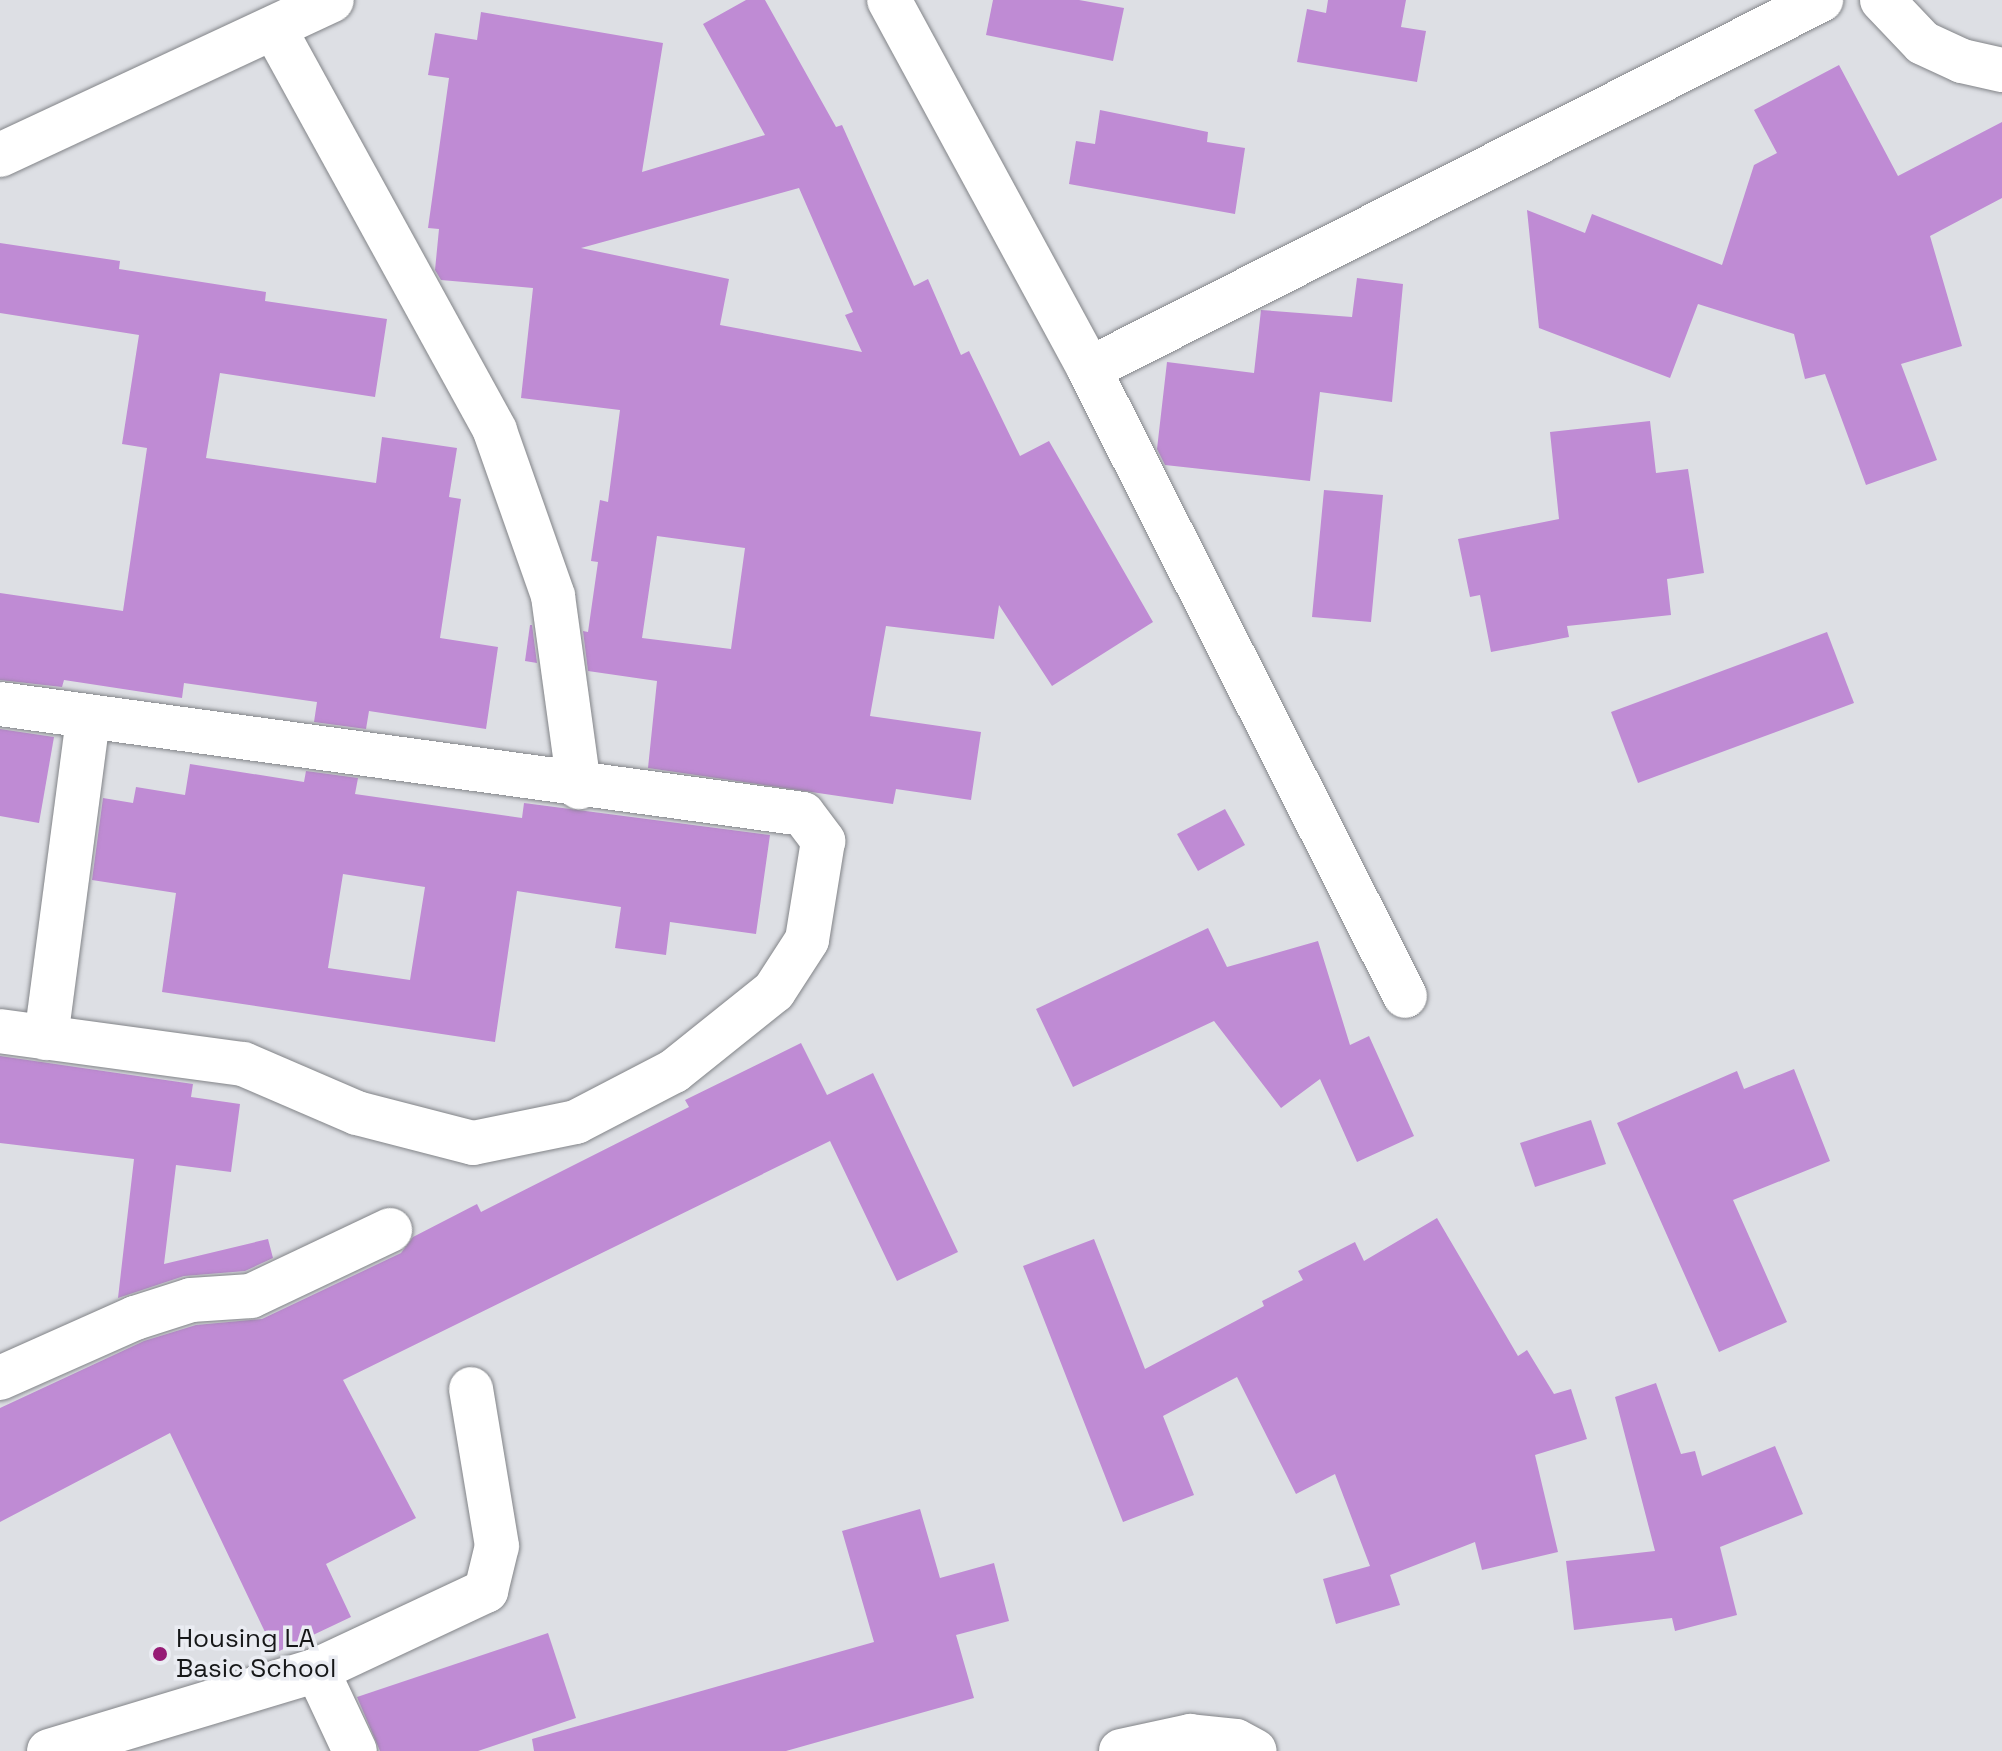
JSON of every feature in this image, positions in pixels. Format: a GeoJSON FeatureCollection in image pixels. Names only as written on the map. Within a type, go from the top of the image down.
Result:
{"type":"FeatureCollection","features":[{"type":"Feature","properties":{"kind":"street"},"geometry":{"type":"LineString","coordinates":[[0,155],[275,30],[332,0]]}},
{"type":"Feature","properties":{"kind":"street"},"geometry":{"type":"LineString","coordinates":[[889,0],[1089,369],[1405,996]]}},
{"type":"Feature","properties":{"kind":"street"},"geometry":{"type":"LineString","coordinates":[[1089,369],[1821,0]]}},
{"type":"Feature","properties":{"kind":"street"},"geometry":{"type":"LineString","coordinates":[[1882,0],[1923,43],[1962,61],[2002,70]]}},
{"type":"Feature","properties":{"kind":"street"},"geometry":{"type":"LineString","coordinates":[[275,30],[495,431],[553,596],[579,787]]}},
{"type":"Feature","properties":{"kind":"street"},"geometry":{"type":"LineString","coordinates":[[0,704],[579,787],[803,814],[823,841],[807,940],[774,991],[674,1071],[576,1122],[473,1143],[357,1113],[243,1064],[0,1031]]}},
{"type":"Feature","properties":{"kind":"street"},"geometry":{"type":"LineString","coordinates":[[46,1038],[88,717]]}},
{"type":"Feature","properties":{"kind":"street"},"geometry":{"type":"LineString","coordinates":[[0,1378],[135,1318],[191,1300],[251,1296],[390,1230]]}},
{"type":"Feature","properties":{"kind":"street"},"geometry":{"type":"LineString","coordinates":[[49,1751],[317,1670],[486,1591],[497,1546],[471,1389]]}},
{"type":"Feature","properties":{"kind":"street"},"geometry":{"type":"LineString","coordinates":[[317,1670],[355,1751]]}},
{"type":"Feature","properties":{"kind":"street"},"geometry":{"type":"LineString","coordinates":[[1121,1751],[1190,1736],[1236,1741],[1255,1751]]}},
{"type":"Feature","properties":{"kind":"building"},"geometry":{"type":"Polygon","coordinates":[[[746,0],[765,0],[836,127],[842,125],[914,286],[928,279],[961,355],[969,351],[1020,456],[1049,441],[1153,622],[1052,686],[999,605],[994,639],[886,626],[870,716],[981,732],[971,800],[896,789],[893,804],[648,768],[657,681],[588,671],[583,631],[588,632],[598,562],[591,561],[600,500],[608,502],[620,410],[521,398],[533,288],[441,280],[435,270],[439,229],[428,228],[449,78],[428,75],[435,33],[477,40],[481,12],[663,43],[642,172],[765,135],[703,24],[746,0]],[[799,188],[581,248],[729,279],[720,325],[862,352],[845,315],[853,312],[799,188]],[[657,536],[642,638],[731,649],[745,548],[657,536]]]}},
{"type":"Feature","properties":{"kind":"building"},"geometry":{"type":"Polygon","coordinates":[[[993,0],[1079,0],[1124,8],[1113,61],[986,35],[993,0]]]}},
{"type":"Feature","properties":{"kind":"building"},"geometry":{"type":"Polygon","coordinates":[[[1328,0],[1406,0],[1401,27],[1426,31],[1417,82],[1297,62],[1307,9],[1326,13],[1328,0]]]}},
{"type":"Feature","properties":{"kind":"building"},"geometry":{"type":"Polygon","coordinates":[[[1839,65],[1898,176],[2002,122],[2002,198],[1930,236],[1962,346],[1901,364],[1937,460],[1866,485],[1825,374],[1805,379],[1794,334],[1698,304],[1670,378],[1539,328],[1527,210],[1585,233],[1592,214],[1722,265],[1754,165],[1777,153],[1754,110],[1839,65]]]}},
{"type":"Feature","properties":{"kind":"building"},"geometry":{"type":"Polygon","coordinates":[[[1100,110],[1208,132],[1207,142],[1245,148],[1235,214],[1069,184],[1076,141],[1095,144],[1100,110]]]}},
{"type":"Feature","properties":{"kind":"building"},"geometry":{"type":"Polygon","coordinates":[[[0,243],[120,261],[119,269],[266,292],[265,301],[387,319],[375,397],[220,373],[206,458],[376,483],[382,437],[457,448],[449,497],[461,499],[440,638],[498,647],[486,729],[369,711],[366,729],[314,722],[317,702],[184,683],[182,698],[64,680],[62,687],[0,680],[0,593],[123,611],[147,448],[122,444],[139,335],[0,313],[0,243]]]}},
{"type":"Feature","properties":{"kind":"building"},"geometry":{"type":"Polygon","coordinates":[[[1357,278],[1403,284],[1392,402],[1320,392],[1310,481],[1165,465],[1157,449],[1167,362],[1254,373],[1261,310],[1352,317],[1357,278]]]}},
{"type":"Feature","properties":{"kind":"building"},"geometry":{"type":"Polygon","coordinates":[[[1650,421],[1656,473],[1688,469],[1704,573],[1667,579],[1671,615],[1567,626],[1569,637],[1491,652],[1480,595],[1470,597],[1458,539],[1559,519],[1550,432],[1650,421]]]}},
{"type":"Feature","properties":{"kind":"building"},"geometry":{"type":"Polygon","coordinates":[[[1324,490],[1383,495],[1371,622],[1312,617],[1324,490]]]}},
{"type":"Feature","properties":{"kind":"building"},"geometry":{"type":"Polygon","coordinates":[[[532,625],[537,663],[525,661],[532,625]]]}},
{"type":"Feature","properties":{"kind":"building"},"geometry":{"type":"Polygon","coordinates":[[[1827,632],[1854,703],[1638,783],[1611,712],[1827,632]]]}},
{"type":"Feature","properties":{"kind":"building"},"geometry":{"type":"Polygon","coordinates":[[[0,729],[54,737],[39,823],[0,816],[0,729]]]}},
{"type":"Feature","properties":{"kind":"building"},"geometry":{"type":"Polygon","coordinates":[[[190,764],[304,782],[306,771],[358,778],[355,794],[522,818],[524,803],[770,835],[756,934],[670,922],[666,955],[615,948],[621,907],[517,891],[495,1042],[162,992],[176,893],[92,880],[103,798],[133,803],[136,787],[185,795],[190,764]],[[343,874],[328,968],[410,980],[425,887],[343,874]]]}},
{"type":"Feature","properties":{"kind":"building"},"geometry":{"type":"Polygon","coordinates":[[[1225,809],[1245,845],[1198,871],[1177,834],[1225,809]]]}},
{"type":"Feature","properties":{"kind":"building"},"geometry":{"type":"Polygon","coordinates":[[[1208,928],[1227,967],[1318,941],[1350,1045],[1369,1036],[1414,1136],[1357,1162],[1320,1079],[1281,1108],[1214,1021],[1073,1087],[1036,1009],[1208,928]]]}},
{"type":"Feature","properties":{"kind":"building"},"geometry":{"type":"Polygon","coordinates":[[[801,1043],[827,1095],[873,1073],[958,1252],[897,1281],[830,1141],[343,1380],[416,1518],[326,1564],[351,1617],[275,1653],[170,1433],[0,1522],[0,1408],[144,1341],[196,1325],[262,1319],[401,1253],[413,1237],[477,1204],[481,1212],[689,1107],[685,1100],[801,1043]]]}},
{"type":"Feature","properties":{"kind":"building"},"geometry":{"type":"Polygon","coordinates":[[[0,1056],[193,1084],[191,1097],[240,1104],[231,1172],[176,1165],[164,1264],[268,1239],[273,1258],[245,1271],[184,1276],[118,1298],[134,1159],[0,1143],[0,1056]]]}},
{"type":"Feature","properties":{"kind":"building"},"geometry":{"type":"Polygon","coordinates":[[[1794,1069],[1830,1161],[1733,1200],[1787,1322],[1719,1352],[1617,1123],[1737,1071],[1744,1089],[1794,1069]]]}},
{"type":"Feature","properties":{"kind":"building"},"geometry":{"type":"Polygon","coordinates":[[[1591,1120],[1606,1164],[1535,1187],[1520,1143],[1591,1120]]]}},
{"type":"Feature","properties":{"kind":"building"},"geometry":{"type":"Polygon","coordinates":[[[1437,1218],[1518,1356],[1527,1350],[1554,1394],[1571,1389],[1587,1439],[1535,1455],[1558,1552],[1482,1570],[1475,1542],[1390,1575],[1400,1605],[1336,1624],[1323,1579],[1370,1566],[1335,1474],[1296,1494],[1237,1377],[1163,1416],[1194,1495],[1123,1522],[1023,1266],[1094,1239],[1145,1369],[1264,1306],[1262,1301],[1303,1280],[1298,1271],[1355,1242],[1364,1261],[1437,1218]]]}},
{"type":"Feature","properties":{"kind":"building"},"geometry":{"type":"Polygon","coordinates":[[[1656,1383],[1681,1454],[1695,1451],[1702,1476],[1775,1446],[1803,1514],[1720,1547],[1737,1615],[1675,1631],[1672,1618],[1574,1630],[1566,1561],[1655,1551],[1615,1397],[1656,1383]]]}},
{"type":"Feature","properties":{"kind":"building"},"geometry":{"type":"Polygon","coordinates":[[[920,1509],[940,1578],[994,1563],[1009,1621],[956,1635],[974,1698],[786,1751],[534,1751],[532,1739],[874,1642],[842,1531],[920,1509]]]}},
{"type":"Feature","properties":{"kind":"building"},"geometry":{"type":"Polygon","coordinates":[[[548,1633],[576,1718],[478,1751],[380,1751],[357,1697],[548,1633]]]}},
{"type":"Feature","properties":{"kind":"place","name":"Housing LA Basic School"},"geometry":{"type":"Point","coordinates":[160,1654]}}]}
